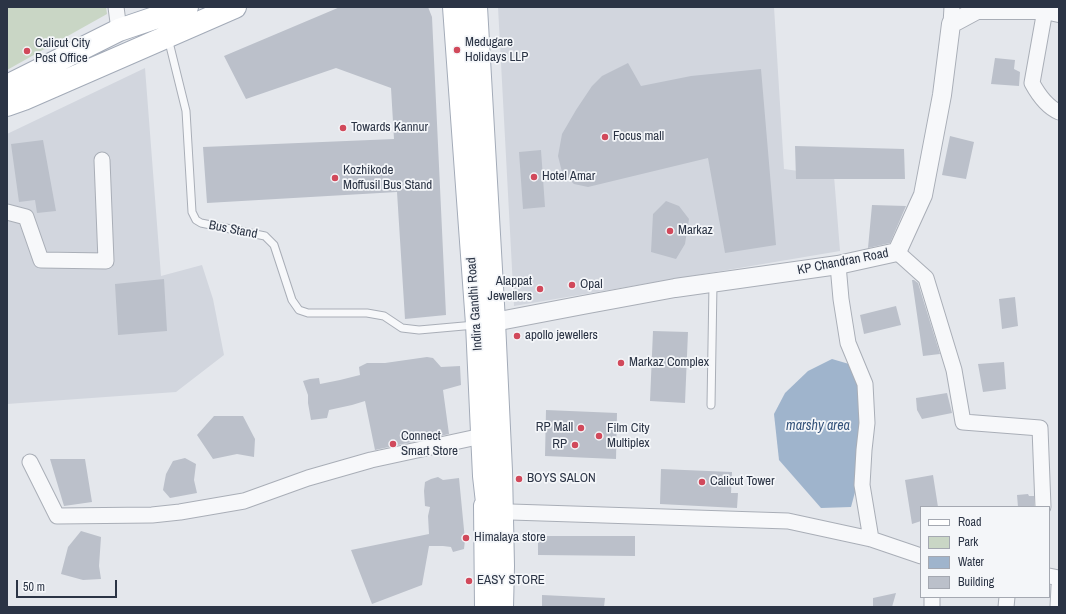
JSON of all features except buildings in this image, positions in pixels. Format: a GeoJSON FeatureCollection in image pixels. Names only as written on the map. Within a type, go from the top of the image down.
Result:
{"type":"FeatureCollection","features":[{"type":"Feature","properties":{"kind":"main road"},"geometry":{"type":"LineString","coordinates":[[7,86],[119,30],[187,7]]}},
{"type":"Feature","properties":{"kind":"main road"},"geometry":{"type":"LineString","coordinates":[[7,105],[24,99],[234,7]]}},
{"type":"Feature","properties":{"kind":"main road","name":"Indira Gandhi Road"},"geometry":{"type":"LineString","coordinates":[[454,7],[485,323],[482,436],[492,473]]}},
{"type":"Feature","properties":{"kind":"main road","name":"Indira Gandhi Road"},"geometry":{"type":"LineString","coordinates":[[476,7],[485,323],[492,473],[504,566],[501,605]]}},
{"type":"Feature","properties":{"kind":"main road"},"geometry":{"type":"LineString","coordinates":[[492,473],[511,512],[501,605]]}},
{"type":"Feature","properties":{"kind":"street"},"geometry":{"type":"LineString","coordinates":[[116,7],[119,30]]}},
{"type":"Feature","properties":{"kind":"street","name":"KP Chandran Road"},"geometry":{"type":"LineString","coordinates":[[485,323],[675,288],[838,265],[897,252],[923,195],[942,95],[952,15],[977,10],[1052,12]]}},
{"type":"Feature","properties":{"kind":"street"},"geometry":{"type":"LineString","coordinates":[[1052,12],[1032,83],[1036,92],[1046,103],[1056,112],[1059,112]]}},
{"type":"Feature","properties":{"kind":"street"},"geometry":{"type":"LineString","coordinates":[[7,212],[26,217],[41,260],[106,261],[102,160]]}},
{"type":"Feature","properties":{"kind":"street"},"geometry":{"type":"LineString","coordinates":[[897,252],[926,278],[954,370],[963,422],[1040,428],[1043,506]]}},
{"type":"Feature","properties":{"kind":"street"},"geometry":{"type":"LineString","coordinates":[[838,265],[841,299],[848,343],[865,384],[867,424],[862,485],[871,539]]}},
{"type":"Feature","properties":{"kind":"street"},"geometry":{"type":"LineString","coordinates":[[30,462],[57,516],[152,515],[180,512],[244,501],[308,478],[371,460],[482,436]]}},
{"type":"Feature","properties":{"kind":"street"},"geometry":{"type":"LineString","coordinates":[[511,512],[788,521],[871,539],[920,556]]}},
{"type":"Feature","properties":{"kind":"street"},"geometry":{"type":"LineString","coordinates":[[1058,607],[1059,586]]}},
{"type":"Feature","properties":{"kind":"lane","name":"Bus Stand"},"geometry":{"type":"LineString","coordinates":[[167,36],[186,112],[192,212],[196,220],[201,223],[265,236],[274,245],[292,300],[299,310],[308,313],[367,313],[384,316],[402,328],[419,330],[485,323]]}},
{"type":"Feature","properties":{"kind":"lane"},"geometry":{"type":"LineString","coordinates":[[711,405],[713,283]]}},
{"type":"Feature","properties":{"kind":"shaded area"},"geometry":{"type":"Polygon","coordinates":[[[498,7],[774,7],[784,169],[834,176],[840,251],[514,306],[498,7]]]}},
{"type":"Feature","properties":{"kind":"shaded area"},"geometry":{"type":"Polygon","coordinates":[[[145,68],[161,276],[202,265],[213,299],[224,355],[176,392],[7,404],[7,134],[145,68]]]}},
{"type":"Feature","properties":{"kind":"green space"},"geometry":{"type":"Polygon","coordinates":[[[7,7],[106,7],[107,14],[7,70],[7,7]]]}},
{"type":"Feature","properties":{"kind":"water","name":"marshy area"},"geometry":{"type":"Polygon","coordinates":[[[832,359],[849,364],[859,385],[862,411],[858,481],[851,507],[821,508],[779,460],[774,414],[785,393],[808,371],[832,359]]]}},
{"type":"Feature","properties":{"kind":"place","name":"Medugare Holidays LLP"},"geometry":{"type":"Point","coordinates":[457,50]}},
{"type":"Feature","properties":{"kind":"place","name":"Calicut City Post Office"},"geometry":{"type":"Point","coordinates":[27,51]}},
{"type":"Feature","properties":{"kind":"place","name":"Towards Kannur"},"geometry":{"type":"Point","coordinates":[343,128]}},
{"type":"Feature","properties":{"kind":"place","name":"Focus mall"},"geometry":{"type":"Point","coordinates":[605,137]}},
{"type":"Feature","properties":{"kind":"place","name":"Hotel Amar"},"geometry":{"type":"Point","coordinates":[534,177]}},
{"type":"Feature","properties":{"kind":"place","name":"Kozhikode Moffusil Bus Stand"},"geometry":{"type":"Point","coordinates":[335,178]}},
{"type":"Feature","properties":{"kind":"place","name":"Markaz"},"geometry":{"type":"Point","coordinates":[670,231]}},
{"type":"Feature","properties":{"kind":"place","name":"Opal"},"geometry":{"type":"Point","coordinates":[572,285]}},
{"type":"Feature","properties":{"kind":"place","name":"Alappat Jewellers"},"geometry":{"type":"Point","coordinates":[540,289]}},
{"type":"Feature","properties":{"kind":"place","name":"apollo jewellers"},"geometry":{"type":"Point","coordinates":[517,336]}},
{"type":"Feature","properties":{"kind":"place","name":"Markaz Complex"},"geometry":{"type":"Point","coordinates":[621,363]}},
{"type":"Feature","properties":{"kind":"place","name":"RP Mall"},"geometry":{"type":"Point","coordinates":[581,428]}},
{"type":"Feature","properties":{"kind":"place","name":"Film City Multiplex"},"geometry":{"type":"Point","coordinates":[599,436]}},
{"type":"Feature","properties":{"kind":"place","name":"Connect Smart Store"},"geometry":{"type":"Point","coordinates":[393,444]}},
{"type":"Feature","properties":{"kind":"place","name":"RP"},"geometry":{"type":"Point","coordinates":[575,445]}},
{"type":"Feature","properties":{"kind":"place","name":"BOYS SALON"},"geometry":{"type":"Point","coordinates":[519,479]}},
{"type":"Feature","properties":{"kind":"place","name":"Calicut Tower"},"geometry":{"type":"Point","coordinates":[702,482]}},
{"type":"Feature","properties":{"kind":"place","name":"Himalaya store"},"geometry":{"type":"Point","coordinates":[466,538]}},
{"type":"Feature","properties":{"kind":"place","name":"EASY STORE"},"geometry":{"type":"Point","coordinates":[469,581]}}]}
